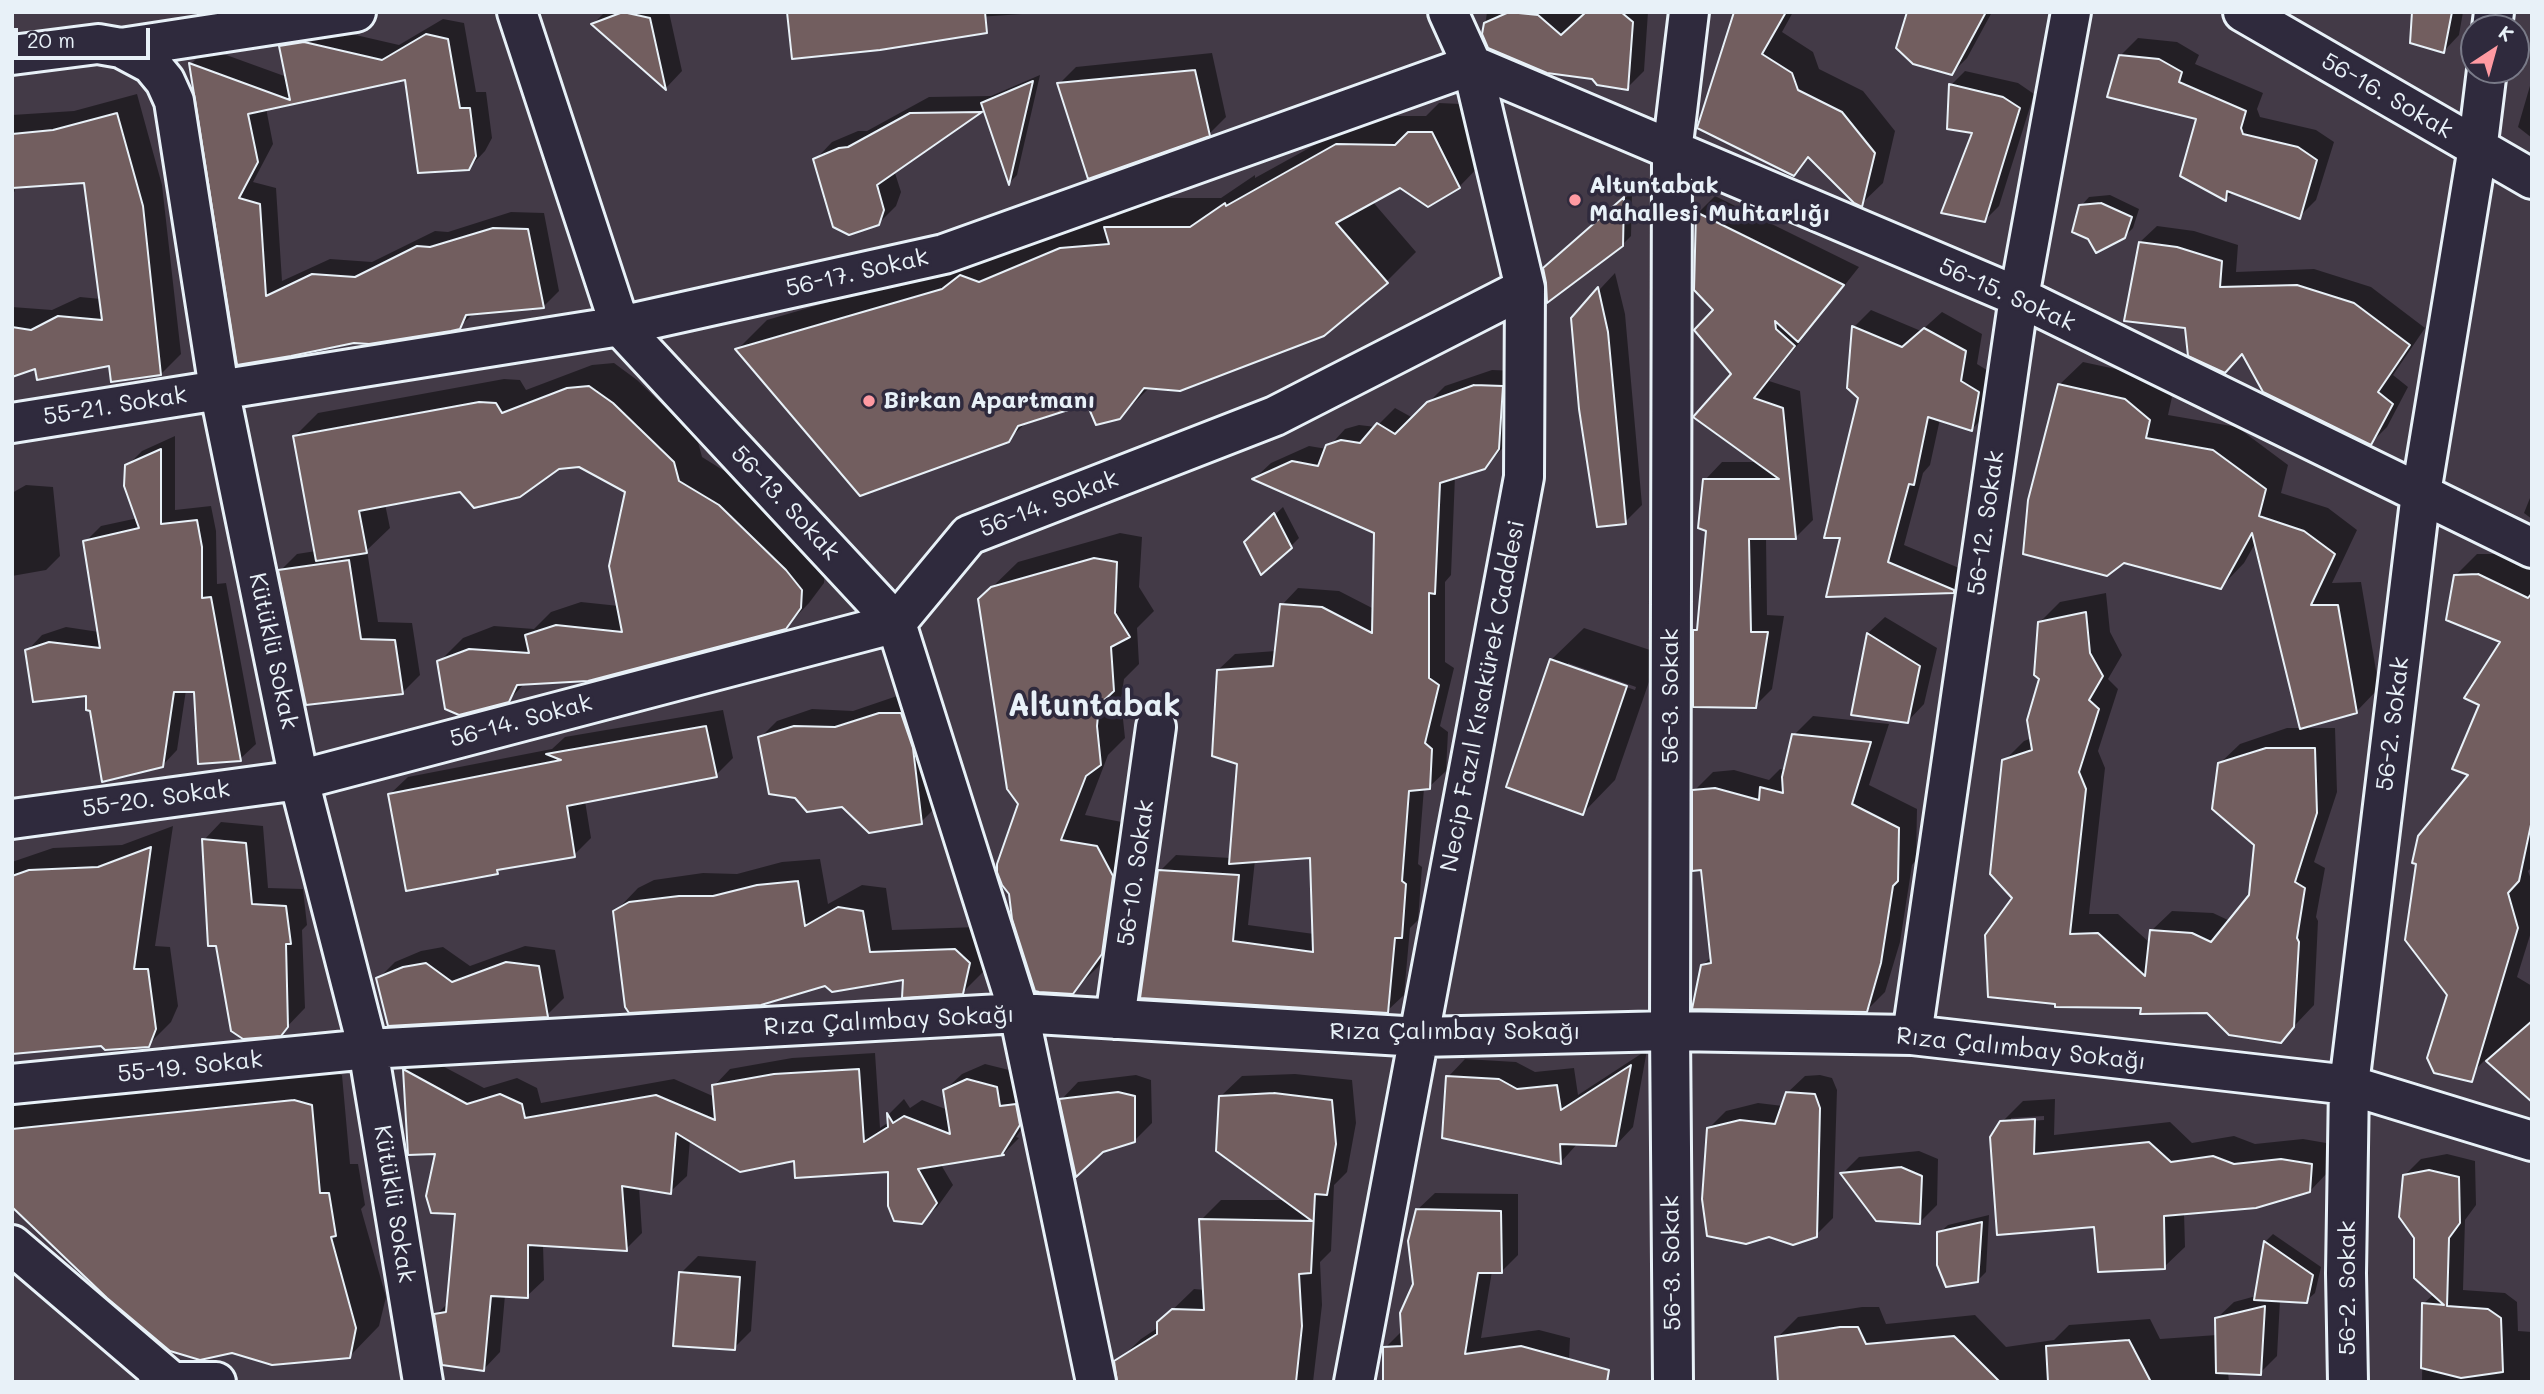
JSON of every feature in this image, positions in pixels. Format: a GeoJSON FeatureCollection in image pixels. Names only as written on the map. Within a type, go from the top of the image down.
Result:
{"type":"FeatureCollection","features":[{"type":"Feature","properties":{"kind":"street"},"geometry":{"type":"LineString","coordinates":[[121,47],[356,12]]}},
{"type":"Feature","properties":{"kind":"street","name":"56-13. Sokak"},"geometry":{"type":"LineString","coordinates":[[517,12],[620,326],[896,623],[1019,1013],[1096,1382]]}},
{"type":"Feature","properties":{"kind":"street","name":"Necip Fazıl Kısakürek Caddesi"},"geometry":{"type":"LineString","coordinates":[[1354,1382],[1524,477],[1525,288],[1472,65],[1448,12]]}},
{"type":"Feature","properties":{"kind":"street","name":"56-3. Sokak"},"geometry":{"type":"LineString","coordinates":[[1673,1382],[1670,1031],[1672,152],[1689,12]]}},
{"type":"Feature","properties":{"kind":"street","name":"56-12. Sokak"},"geometry":{"type":"LineString","coordinates":[[1912,1035],[2019,297],[2071,12]]}},
{"type":"Feature","properties":{"kind":"street","name":"56-16. Sokak"},"geometry":{"type":"LineString","coordinates":[[2242,12],[2532,179]]}},
{"type":"Feature","properties":{"kind":"street","name":"Kütüklü Sokak"},"geometry":{"type":"LineString","coordinates":[[12,55],[98,44],[121,47],[150,64],[165,81],[174,101],[219,389],[299,779],[368,1049],[423,1382]]}},
{"type":"Feature","properties":{"kind":"street","name":"56-17. Sokak"},"geometry":{"type":"LineString","coordinates":[[219,389],[620,326],[944,254],[1472,65]]}},
{"type":"Feature","properties":{"kind":"street","name":"56-15. Sokak"},"geometry":{"type":"LineString","coordinates":[[1472,65],[2019,297],[2532,548]]}},
{"type":"Feature","properties":{"kind":"street","name":"56-2. Sokak"},"geometry":{"type":"LineString","coordinates":[[2348,1382],[2346,1273],[2349,1085],[2421,493],[2485,84]]}},
{"type":"Feature","properties":{"kind":"street","name":"56-14. Sokak"},"geometry":{"type":"LineString","coordinates":[[299,779],[896,623],[970,535],[1275,416],[1525,288]]}},
{"type":"Feature","properties":{"kind":"street","name":"55-21. Sokak"},"geometry":{"type":"LineString","coordinates":[[12,423],[219,389]]}},
{"type":"Feature","properties":{"kind":"street","name":"56-10. Sokak"},"geometry":{"type":"LineString","coordinates":[[1115,1019],[1156,727]]}},
{"type":"Feature","properties":{"kind":"street","name":"55-20. Sokak"},"geometry":{"type":"LineString","coordinates":[[12,819],[299,779]]}},
{"type":"Feature","properties":{"kind":"street","name":"Rıza Çalımbay Sokağı"},"geometry":{"type":"LineString","coordinates":[[368,1049],[1019,1013],[1420,1037],[1670,1031],[1912,1035],[2349,1085],[2532,1141]]}},
{"type":"Feature","properties":{"kind":"street","name":"55-19. Sokak"},"geometry":{"type":"LineString","coordinates":[[12,1084],[368,1049]]}},
{"type":"Feature","properties":{"kind":"street"},"geometry":{"type":"LineString","coordinates":[[12,1245],[168,1381],[216,1382]]}},
{"type":"Feature","properties":{"kind":"building"},"geometry":{"type":"Polygon","coordinates":[[[623,12],[650,18],[666,90],[591,24],[623,12]]]}},
{"type":"Feature","properties":{"kind":"building"},"geometry":{"type":"Polygon","coordinates":[[[787,12],[985,12],[987,33],[880,50],[792,59],[787,12]]]}},
{"type":"Feature","properties":{"kind":"building"},"geometry":{"type":"Polygon","coordinates":[[[1509,12],[1538,15],[1561,35],[1586,12],[1621,12],[1633,22],[1628,90],[1597,85],[1592,79],[1547,73],[1488,48],[1482,34],[1484,23],[1509,12]]]}},
{"type":"Feature","properties":{"kind":"building"},"geometry":{"type":"Polygon","coordinates":[[[1734,12],[1786,12],[1762,54],[1792,73],[1798,90],[1842,112],[1875,153],[1862,207],[1854,203],[1808,157],[1794,176],[1697,128],[1734,12]]]}},
{"type":"Feature","properties":{"kind":"building"},"geometry":{"type":"Polygon","coordinates":[[[1907,12],[1986,12],[1952,75],[1913,64],[1896,48],[1907,12]]]}},
{"type":"Feature","properties":{"kind":"building"},"geometry":{"type":"Polygon","coordinates":[[[2412,12],[2452,12],[2444,53],[2410,43],[2412,12]]]}},
{"type":"Feature","properties":{"kind":"building"},"geometry":{"type":"Polygon","coordinates":[[[426,34],[448,39],[460,108],[470,108],[476,156],[469,170],[418,173],[405,80],[248,114],[258,162],[239,198],[260,204],[266,296],[312,274],[355,277],[417,246],[430,247],[493,228],[528,229],[544,308],[466,315],[460,329],[451,331],[369,344],[354,343],[237,365],[189,63],[290,100],[279,46],[304,42],[382,60],[426,34]]]}},
{"type":"Feature","properties":{"kind":"building"},"geometry":{"type":"Polygon","coordinates":[[[2119,55],[2159,59],[2182,72],[2179,82],[2246,111],[2241,128],[2243,134],[2298,147],[2317,160],[2300,219],[2227,191],[2226,201],[2180,176],[2196,119],[2107,97],[2119,55]]]}},
{"type":"Feature","properties":{"kind":"building"},"geometry":{"type":"Polygon","coordinates":[[[1195,70],[1210,136],[1088,179],[1057,83],[1195,70]]]}},
{"type":"Feature","properties":{"kind":"building"},"geometry":{"type":"Polygon","coordinates":[[[1033,81],[1009,185],[981,103],[1033,81]]]}},
{"type":"Feature","properties":{"kind":"building"},"geometry":{"type":"Polygon","coordinates":[[[1949,84],[2003,97],[2020,108],[1985,222],[1941,213],[1972,133],[1947,129],[1949,84]]]}},
{"type":"Feature","properties":{"kind":"building"},"geometry":{"type":"Polygon","coordinates":[[[982,112],[877,185],[884,210],[879,225],[849,235],[833,227],[813,159],[848,147],[910,113],[982,112]]]}},
{"type":"Feature","properties":{"kind":"building"},"geometry":{"type":"Polygon","coordinates":[[[117,113],[143,206],[161,375],[111,382],[109,366],[37,380],[35,369],[12,377],[12,327],[31,330],[58,316],[102,320],[84,183],[12,188],[12,134],[53,130],[117,113]]]}},
{"type":"Feature","properties":{"kind":"building"},"geometry":{"type":"Polygon","coordinates":[[[1408,132],[1432,132],[1460,188],[1428,207],[1400,188],[1336,223],[1388,283],[1324,336],[1180,391],[1144,388],[1120,419],[1096,425],[1087,404],[1018,426],[1009,442],[860,496],[735,349],[942,289],[960,275],[979,282],[1060,248],[1109,244],[1104,227],[1190,227],[1225,203],[1226,206],[1336,144],[1395,145],[1408,132]]]}},
{"type":"Feature","properties":{"kind":"building"},"geometry":{"type":"Polygon","coordinates":[[[1624,197],[1623,246],[1547,303],[1543,268],[1624,197]]]}},
{"type":"Feature","properties":{"kind":"building"},"geometry":{"type":"Polygon","coordinates":[[[2101,203],[2132,217],[2125,238],[2096,253],[2088,239],[2072,232],[2079,205],[2101,203]]]}},
{"type":"Feature","properties":{"kind":"building"},"geometry":{"type":"Polygon","coordinates":[[[1696,212],[1844,285],[1798,342],[1775,321],[1776,329],[1795,346],[1754,398],[1783,408],[1796,539],[1749,539],[1751,632],[1768,632],[1756,708],[1693,707],[1693,630],[1697,630],[1706,531],[1698,528],[1703,479],[1779,479],[1693,417],[1731,374],[1694,330],[1713,310],[1694,290],[1696,212]]]}},
{"type":"Feature","properties":{"kind":"building"},"geometry":{"type":"Polygon","coordinates":[[[2139,242],[2177,247],[2222,261],[2220,287],[2297,285],[2354,303],[2410,345],[2378,392],[2393,404],[2371,445],[2263,392],[2242,354],[2225,373],[2188,356],[2185,328],[2124,321],[2139,242]]]}},
{"type":"Feature","properties":{"kind":"building"},"geometry":{"type":"Polygon","coordinates":[[[1598,287],[1608,332],[1626,524],[1597,527],[1579,409],[1571,318],[1598,287]]]}},
{"type":"Feature","properties":{"kind":"building"},"geometry":{"type":"Polygon","coordinates":[[[1852,326],[1902,347],[1924,328],[1966,351],[1961,381],[1979,392],[1972,431],[1928,417],[1914,485],[1909,484],[1888,562],[1954,590],[1954,593],[1826,597],[1840,538],[1824,538],[1858,398],[1847,388],[1852,326]]]}},
{"type":"Feature","properties":{"kind":"building"},"geometry":{"type":"Polygon","coordinates":[[[2058,384],[2125,399],[2150,420],[2146,438],[2213,450],[2266,489],[2259,516],[2304,531],[2335,554],[2311,605],[2338,605],[2357,713],[2300,729],[2252,533],[2221,589],[2124,563],[2107,576],[2023,554],[2028,500],[2058,384]]]}},
{"type":"Feature","properties":{"kind":"building"},"geometry":{"type":"Polygon","coordinates":[[[1474,385],[1503,386],[1499,449],[1485,469],[1440,483],[1435,594],[1429,593],[1429,678],[1439,685],[1425,743],[1432,749],[1430,789],[1409,791],[1402,881],[1406,884],[1402,938],[1395,938],[1388,1013],[1140,998],[1158,870],[1239,875],[1233,941],[1313,952],[1310,858],[1229,864],[1237,764],[1212,756],[1217,670],[1273,666],[1280,604],[1322,607],[1372,633],[1374,533],[1252,479],[1292,461],[1318,466],[1326,445],[1341,440],[1360,443],[1377,423],[1395,434],[1427,402],[1474,385]]]}},
{"type":"Feature","properties":{"kind":"building"},"geometry":{"type":"Polygon","coordinates":[[[589,386],[613,403],[674,462],[679,481],[719,505],[786,570],[802,590],[801,608],[786,629],[588,681],[517,685],[509,702],[459,715],[445,709],[437,661],[469,649],[529,653],[525,635],[556,625],[622,632],[609,566],[625,492],[579,467],[559,469],[520,497],[474,508],[460,492],[359,511],[367,553],[316,561],[293,436],[479,402],[496,403],[502,413],[567,388],[589,386]]]}},
{"type":"Feature","properties":{"kind":"building"},"geometry":{"type":"Polygon","coordinates":[[[161,449],[161,524],[197,520],[202,547],[202,598],[211,597],[241,761],[198,764],[194,692],[174,692],[163,767],[102,782],[90,711],[86,710],[86,696],[33,702],[25,650],[49,642],[100,648],[83,541],[139,528],[124,486],[125,465],[161,449]]]}},
{"type":"Feature","properties":{"kind":"building"},"geometry":{"type":"Polygon","coordinates":[[[1274,513],[1292,548],[1261,575],[1244,542],[1274,513]]]}},
{"type":"Feature","properties":{"kind":"building"},"geometry":{"type":"Polygon","coordinates":[[[1094,558],[1117,562],[1115,613],[1130,637],[1111,647],[1114,691],[1099,705],[1097,726],[1101,765],[1086,776],[1061,840],[1097,846],[1113,876],[1102,954],[1073,994],[1039,992],[1035,991],[1012,919],[1009,894],[997,872],[997,864],[1018,804],[1007,789],[978,599],[991,587],[1094,558]]]}},
{"type":"Feature","properties":{"kind":"building"},"geometry":{"type":"Polygon","coordinates":[[[349,560],[361,639],[395,640],[403,694],[306,705],[278,570],[349,560]]]}},
{"type":"Feature","properties":{"kind":"building"},"geometry":{"type":"Polygon","coordinates":[[[2478,574],[2528,598],[2532,593],[2532,820],[2519,881],[2508,893],[2518,928],[2472,1082],[2434,1073],[2427,1058],[2447,995],[2405,940],[2416,864],[2412,863],[2418,836],[2468,775],[2452,769],[2479,705],[2464,698],[2500,642],[2446,620],[2454,575],[2478,574]]]}},
{"type":"Feature","properties":{"kind":"building"},"geometry":{"type":"Polygon","coordinates":[[[2086,612],[2090,653],[2103,676],[2089,700],[2099,709],[2079,772],[2086,789],[2070,934],[2098,933],[2145,976],[2150,930],[2192,933],[2211,942],[2249,895],[2254,845],[2212,809],[2218,763],[2266,748],[2315,748],[2317,813],[2295,882],[2305,888],[2297,938],[2299,942],[2294,1027],[2281,1043],[2229,1035],[2207,1013],[2140,1014],[2141,1008],[2055,1007],[2055,1004],[1988,997],[1985,935],[2012,898],[1990,874],[2002,760],[2032,750],[2027,720],[2039,679],[2034,675],[2038,622],[2086,612]]]}},
{"type":"Feature","properties":{"kind":"building"},"geometry":{"type":"Polygon","coordinates":[[[1867,633],[1920,666],[1908,723],[1851,715],[1867,633]]]}},
{"type":"Feature","properties":{"kind":"building"},"geometry":{"type":"Polygon","coordinates":[[[1550,659],[1627,686],[1583,815],[1506,787],[1550,659]]]}},
{"type":"Feature","properties":{"kind":"building"},"geometry":{"type":"Polygon","coordinates":[[[879,713],[901,713],[913,748],[922,824],[869,833],[842,807],[807,812],[795,798],[769,794],[758,737],[794,726],[835,727],[879,713]]]}},
{"type":"Feature","properties":{"kind":"building"},"geometry":{"type":"Polygon","coordinates":[[[706,726],[717,777],[567,806],[575,857],[497,870],[498,874],[406,891],[388,794],[561,760],[546,754],[706,726]]]}},
{"type":"Feature","properties":{"kind":"building"},"geometry":{"type":"Polygon","coordinates":[[[1792,734],[1871,742],[1852,804],[1899,828],[1898,881],[1893,886],[1881,963],[1867,1012],[1692,1009],[1701,965],[1711,963],[1701,870],[1692,871],[1692,790],[1715,788],[1759,800],[1760,787],[1783,793],[1782,777],[1792,734]]]}},
{"type":"Feature","properties":{"kind":"building"},"geometry":{"type":"Polygon","coordinates":[[[202,839],[246,843],[252,904],[286,906],[291,944],[286,944],[288,1027],[281,1036],[243,1039],[231,1031],[216,946],[208,946],[202,839]]]}},
{"type":"Feature","properties":{"kind":"building"},"geometry":{"type":"Polygon","coordinates":[[[151,847],[134,969],[148,969],[156,1029],[149,1047],[105,1050],[101,1046],[12,1054],[12,876],[29,870],[98,867],[151,847]]]}},
{"type":"Feature","properties":{"kind":"building"},"geometry":{"type":"Polygon","coordinates":[[[798,881],[805,926],[838,907],[863,911],[870,952],[955,949],[970,963],[963,994],[902,998],[903,980],[832,992],[825,986],[761,1005],[629,1013],[625,1007],[613,911],[629,902],[679,896],[713,896],[757,885],[798,881]]]}},
{"type":"Feature","properties":{"kind":"building"},"geometry":{"type":"Polygon","coordinates":[[[506,962],[539,966],[548,1017],[388,1026],[376,978],[403,967],[426,963],[452,982],[506,962]]]}},
{"type":"Feature","properties":{"kind":"building"},"geometry":{"type":"Polygon","coordinates":[[[2532,1021],[2532,1102],[2486,1061],[2532,1021]]]}},
{"type":"Feature","properties":{"kind":"building"},"geometry":{"type":"Polygon","coordinates":[[[1631,1065],[1616,1146],[1560,1144],[1561,1164],[1442,1138],[1446,1076],[1499,1079],[1517,1089],[1557,1085],[1561,1110],[1631,1065]]]}},
{"type":"Feature","properties":{"kind":"building"},"geometry":{"type":"Polygon","coordinates":[[[403,1069],[467,1104],[500,1094],[522,1104],[525,1118],[656,1095],[715,1120],[712,1085],[774,1074],[859,1069],[864,1142],[888,1127],[887,1113],[893,1123],[904,1116],[950,1134],[943,1090],[967,1079],[997,1087],[1000,1106],[1016,1104],[1020,1125],[1002,1154],[1004,1155],[918,1169],[937,1203],[922,1224],[894,1221],[888,1206],[888,1172],[795,1178],[794,1161],[740,1172],[676,1133],[671,1194],[622,1186],[627,1251],[528,1245],[528,1298],[491,1296],[484,1371],[442,1365],[434,1314],[446,1312],[455,1214],[431,1213],[426,1196],[435,1154],[408,1155],[403,1069]]]}},
{"type":"Feature","properties":{"kind":"building"},"geometry":{"type":"Polygon","coordinates":[[[1118,1092],[1135,1096],[1135,1142],[1103,1152],[1076,1177],[1059,1099],[1118,1092]]]}},
{"type":"Feature","properties":{"kind":"building"},"geometry":{"type":"Polygon","coordinates":[[[1786,1092],[1815,1094],[1820,1108],[1817,1237],[1793,1245],[1769,1237],[1746,1244],[1707,1236],[1702,1199],[1707,1128],[1740,1120],[1775,1124],[1786,1092]]]}},
{"type":"Feature","properties":{"kind":"building"},"geometry":{"type":"Polygon","coordinates":[[[1274,1093],[1332,1100],[1336,1144],[1327,1195],[1315,1194],[1311,1273],[1299,1274],[1302,1326],[1296,1382],[1117,1382],[1114,1361],[1157,1334],[1157,1322],[1172,1309],[1204,1310],[1199,1219],[1312,1221],[1216,1151],[1219,1096],[1274,1093]]]}},
{"type":"Feature","properties":{"kind":"building"},"geometry":{"type":"Polygon","coordinates":[[[294,1100],[312,1105],[320,1193],[329,1193],[336,1236],[331,1237],[356,1328],[350,1358],[272,1365],[232,1353],[200,1360],[170,1351],[107,1298],[12,1207],[12,1129],[294,1100]]]}},
{"type":"Feature","properties":{"kind":"building"},"geometry":{"type":"Polygon","coordinates":[[[2035,1119],[2034,1154],[2149,1142],[2171,1162],[2213,1156],[2234,1164],[2281,1159],[2312,1164],[2310,1192],[2256,1208],[2164,1216],[2165,1269],[2098,1272],[2094,1227],[1997,1235],[1990,1137],[2000,1121],[2035,1119]]]}},
{"type":"Feature","properties":{"kind":"building"},"geometry":{"type":"Polygon","coordinates":[[[1901,1167],[1922,1176],[1920,1224],[1876,1221],[1840,1173],[1901,1167]]]}},
{"type":"Feature","properties":{"kind":"building"},"geometry":{"type":"Polygon","coordinates":[[[2429,1170],[2459,1177],[2460,1223],[2449,1238],[2447,1306],[2488,1309],[2501,1318],[2503,1372],[2461,1378],[2421,1368],[2422,1303],[2444,1305],[2414,1278],[2414,1238],[2399,1217],[2403,1175],[2429,1170]]]}},
{"type":"Feature","properties":{"kind":"building"},"geometry":{"type":"Polygon","coordinates":[[[1416,1209],[1501,1211],[1502,1273],[1478,1273],[1465,1354],[1521,1346],[1609,1370],[1607,1382],[1383,1382],[1383,1347],[1402,1346],[1400,1313],[1413,1284],[1408,1241],[1416,1209]]]}},
{"type":"Feature","properties":{"kind":"building"},"geometry":{"type":"Polygon","coordinates":[[[1982,1222],[1978,1282],[1946,1287],[1937,1265],[1937,1232],[1982,1222]]]}},
{"type":"Feature","properties":{"kind":"building"},"geometry":{"type":"Polygon","coordinates":[[[2264,1241],[2313,1275],[2307,1303],[2254,1300],[2264,1241]]]}},
{"type":"Feature","properties":{"kind":"building"},"geometry":{"type":"Polygon","coordinates":[[[679,1272],[740,1277],[735,1350],[673,1346],[679,1272]]]}},
{"type":"Feature","properties":{"kind":"building"},"geometry":{"type":"Polygon","coordinates":[[[2265,1306],[2261,1375],[2216,1373],[2215,1318],[2265,1306]]]}},
{"type":"Feature","properties":{"kind":"building"},"geometry":{"type":"Polygon","coordinates":[[[1840,1327],[1858,1327],[1866,1344],[1954,1336],[2000,1382],[1778,1382],[1775,1337],[1840,1327]]]}},
{"type":"Feature","properties":{"kind":"building"},"geometry":{"type":"Polygon","coordinates":[[[2129,1340],[2151,1382],[2048,1382],[2046,1346],[2129,1340]]]}},
{"type":"Feature","properties":{"kind":"place","name":"Altuntabak Mahallesi Muhtarlığı"},"geometry":{"type":"Point","coordinates":[1575,200]}},
{"type":"Feature","properties":{"kind":"place","name":"Birkan Apartmanı"},"geometry":{"type":"Point","coordinates":[869,401]}},
{"type":"Feature","properties":{"kind":"district","name":"Altuntabak"},"geometry":{"type":"Point","coordinates":[1094,706]}}]}
